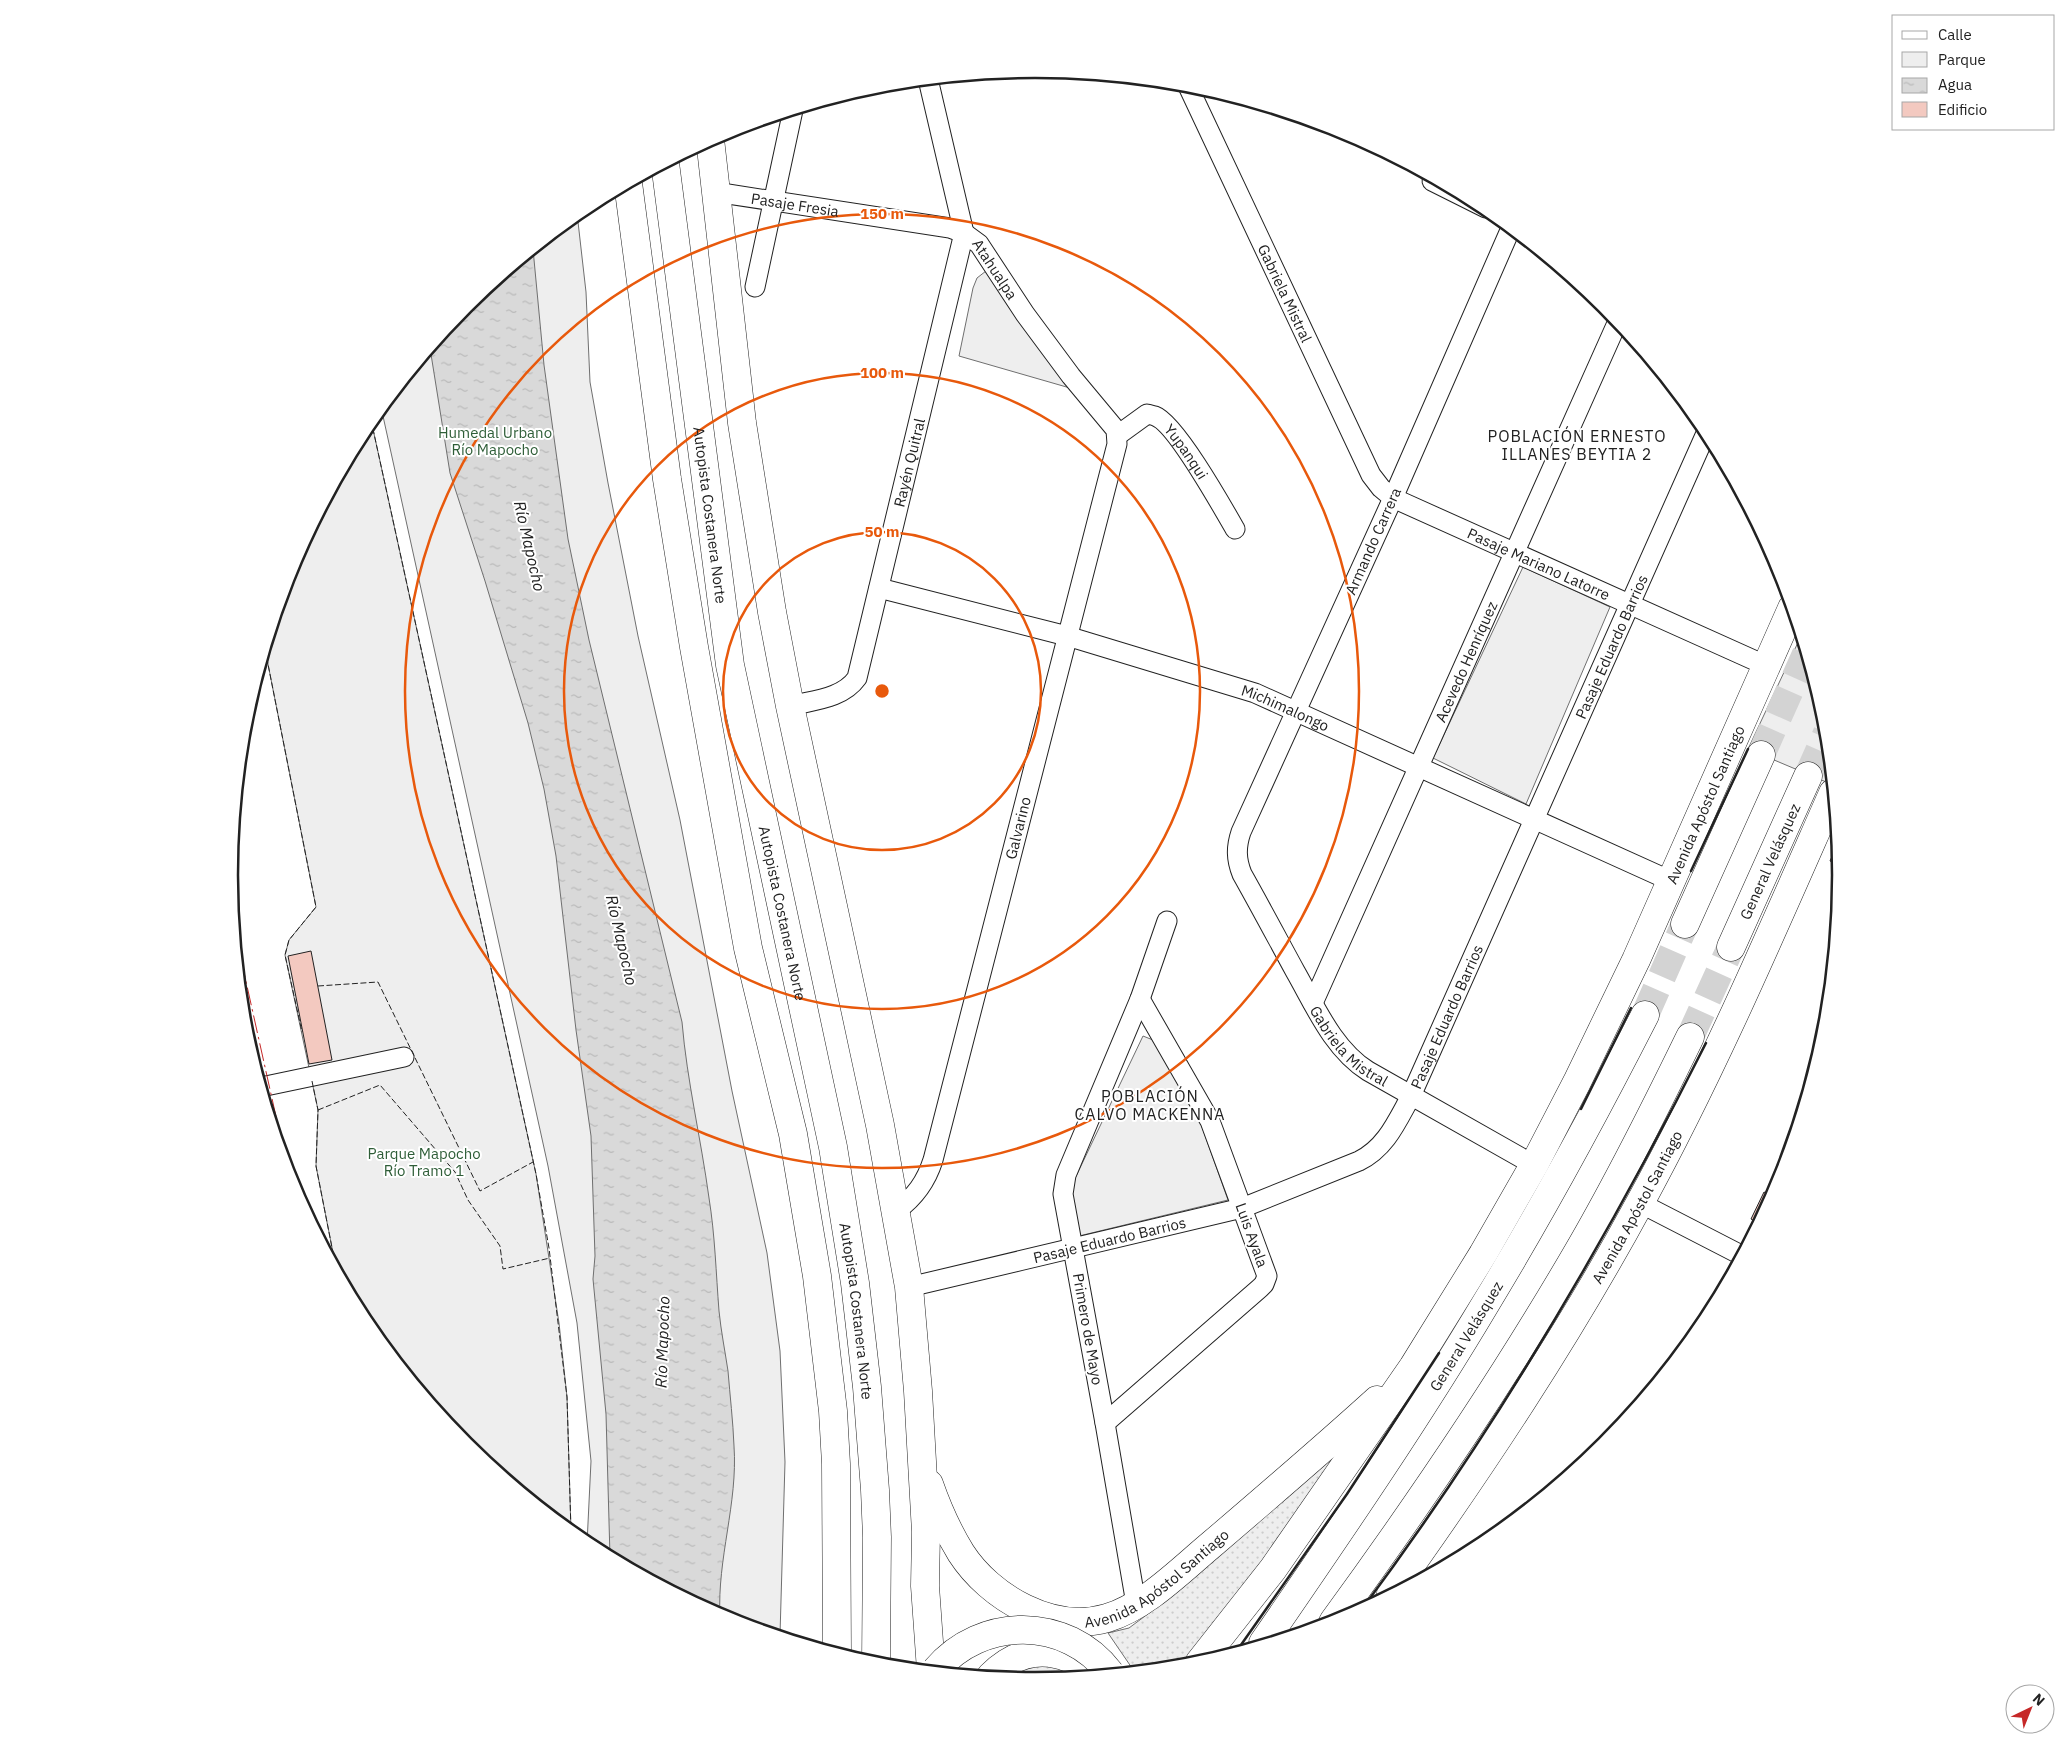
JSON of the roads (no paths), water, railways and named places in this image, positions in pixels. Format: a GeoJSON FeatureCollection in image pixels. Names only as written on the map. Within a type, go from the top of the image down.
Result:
{"type":"FeatureCollection","features":[{"type":"Feature","properties":{"kind":"main road"},"geometry":{"type":"LineString","coordinates":[[711,147],[742,423],[759,537],[790,706],[878,1116],[909,1287],[918,1391],[926,1532],[925,1586],[931,1665]]}},
{"type":"Feature","properties":{"kind":"main road","name":"Autopista Costanera Norte"},"geometry":{"type":"LineString","coordinates":[[666,168],[730,665],[833,1147],[856,1293],[866,1377],[875,1490],[877,1538],[876,1655]]}},
{"type":"Feature","properties":{"kind":"main road"},"geometry":{"type":"LineString","coordinates":[[629,189],[667,479],[696,657],[748,948],[793,1134],[817,1276],[833,1411],[836,1464],[837,1646]]}},
{"type":"Feature","properties":{"kind":"main road","name":"Avenida Apóstol Santiago"},"geometry":{"type":"LineString","coordinates":[[1208,1652],[1273,1569],[1413,1367],[1483,1254],[1534,1165],[1586,1064],[1671,881],[1789,615]]}},
{"type":"Feature","properties":{"kind":"main road"},"geometry":{"type":"LineString","coordinates":[[1685,924],[1761,755]]}},
{"type":"Feature","properties":{"kind":"main road","name":"General Velásquez"},"geometry":{"type":"LineString","coordinates":[[1731,947],[1808,776]]}},
{"type":"Feature","properties":{"kind":"main road","name":"Avenida Apóstol Santiago"},"geometry":{"type":"LineString","coordinates":[[1402,1582],[1506,1426],[1597,1279],[1640,1202],[1680,1127],[1735,1014],[1828,805]]}},
{"type":"Feature","properties":{"kind":"main road","name":"General Velásquez"},"geometry":{"type":"LineString","coordinates":[[1268,1636],[1398,1444],[1486,1304],[1568,1160],[1645,1016]]}},
{"type":"Feature","properties":{"kind":"main road"},"geometry":{"type":"LineString","coordinates":[[1341,1610],[1436,1477],[1535,1324],[1616,1183],[1690,1038]]}},
{"type":"Feature","properties":{"kind":"main road","name":"Avenida Apóstol Santiago"},"geometry":{"type":"LineString","coordinates":[[921,1459],[935,1500],[961,1552],[978,1574],[1005,1597],[1033,1612],[1048,1617],[1076,1622],[1109,1618],[1136,1604],[1182,1569],[1279,1487],[1413,1367]]}},
{"type":"Feature","properties":{"kind":"main road"},"geometry":{"type":"LineString","coordinates":[[926,1532],[951,1667]]}},
{"type":"Feature","properties":{"kind":"main road"},"geometry":{"type":"LineString","coordinates":[[940,1666],[957,1650],[973,1640],[990,1634],[1027,1629],[1062,1636],[1078,1644],[1093,1655],[1105,1668]]}},
{"type":"Feature","properties":{"kind":"main road"},"geometry":{"type":"LineString","coordinates":[[997,1671],[1011,1660],[1037,1652],[1065,1656],[1088,1670]]}},
{"type":"Feature","properties":{"kind":"street","name":"Atahualpa"},"geometry":{"type":"LineString","coordinates":[[929,84],[964,233],[979,244],[1020,306],[1071,376],[1116,430],[1118,435]]}},
{"type":"Feature","properties":{"kind":"street","name":"Gabriela Mistral"},"geometry":{"type":"LineString","coordinates":[[1190,93],[1371,475],[1381,488],[1393,498]]}},
{"type":"Feature","properties":{"kind":"street"},"geometry":{"type":"LineString","coordinates":[[756,287],[792,116]]}},
{"type":"Feature","properties":{"kind":"street","name":"Pasaje Fresia"},"geometry":{"type":"LineString","coordinates":[[715,192],[950,228],[964,233]]}},
{"type":"Feature","properties":{"kind":"street","name":"Rayén Quitral"},"geometry":{"type":"LineString","coordinates":[[790,706],[840,693],[852,685],[860,668],[964,233]]}},
{"type":"Feature","properties":{"kind":"street","name":"Armando Carrera"},"geometry":{"type":"LineString","coordinates":[[1237,855],[1241,832],[1393,498],[1508,234]]}},
{"type":"Feature","properties":{"kind":"street","name":"Acevedo Henríquez"},"geometry":{"type":"LineString","coordinates":[[1313,1003],[1615,328]]}},
{"type":"Feature","properties":{"kind":"street","name":"Yupanqui"},"geometry":{"type":"LineString","coordinates":[[1118,435],[1147,414],[1156,416],[1165,423],[1198,469],[1235,530]]}},
{"type":"Feature","properties":{"kind":"street","name":"Galvarino"},"geometry":{"type":"LineString","coordinates":[[896,1210],[906,1203],[922,1186],[933,1160],[1115,453],[1118,435]]}},
{"type":"Feature","properties":{"kind":"street","name":"Pasaje Eduardo Barrios"},"geometry":{"type":"LineString","coordinates":[[909,1287],[1242,1208],[1367,1157],[1386,1139],[1411,1096],[1703,440]]}},
{"type":"Feature","properties":{"kind":"street","name":"Pasaje Mariano Latorre"},"geometry":{"type":"LineString","coordinates":[[1393,498],[1766,666]]}},
{"type":"Feature","properties":{"kind":"street","name":"Michimalongo"},"geometry":{"type":"LineString","coordinates":[[879,588],[1067,636],[1255,693],[1671,881]]}},
{"type":"Feature","properties":{"kind":"street","name":"Gabriela Mistral"},"geometry":{"type":"LineString","coordinates":[[1237,855],[1242,874],[1313,1003],[1337,1043],[1350,1058],[1368,1071],[1534,1165]]}},
{"type":"Feature","properties":{"kind":"street","name":"Primero de Mayo"},"geometry":{"type":"LineString","coordinates":[[1136,1604],[1064,1202],[1064,1186],[1066,1175],[1140,999],[1167,921]]}},
{"type":"Feature","properties":{"kind":"street","name":"Luis Ayala"},"geometry":{"type":"LineString","coordinates":[[1105,1423],[1264,1284],[1267,1276],[1218,1139],[1204,1108],[1140,999]]}},
{"type":"Feature","properties":{"kind":"street"},"geometry":{"type":"LineString","coordinates":[[267,1086],[404,1057]]}},
{"type":"Feature","properties":{"kind":"street"},"geometry":{"type":"LineString","coordinates":[[1640,1202],[1736,1252]]}},
{"type":"Feature","properties":{"kind":"water","name":"Río Mapocho"},"geometry":{"type":"Polygon","coordinates":[[[534,256],[544,365],[568,539],[589,640],[682,1022],[687,1066],[711,1212],[719,1311],[728,1371],[734,1446],[733,1489],[721,1573],[720,1606],[636,1565],[610,1548],[606,1414],[593,1279],[595,1256],[591,1136],[576,1030],[556,856],[544,789],[528,723],[450,473],[431,355],[471,311],[534,256]]]}},
{"type":"Feature","properties":{"kind":"tunnel"},"geometry":{"type":"LineString","coordinates":[[1761,755],[1803,661]]}},
{"type":"Feature","properties":{"kind":"tunnel"},"geometry":{"type":"LineString","coordinates":[[1808,776],[1821,746]]}},
{"type":"Feature","properties":{"kind":"tunnel"},"geometry":{"type":"LineString","coordinates":[[1645,1015],[1685,924]]}},
{"type":"Feature","properties":{"kind":"tunnel"},"geometry":{"type":"LineString","coordinates":[[1690,1037],[1731,947]]}},
{"type":"Feature","properties":{"kind":"district","name":"POBLACIÓN ERNESTO ILLANES BEYTIA 2"},"geometry":{"type":"Point","coordinates":[1577,445]}},
{"type":"Feature","properties":{"kind":"district","name":"POBLACIÓN CALVO MACKENNA"},"geometry":{"type":"Point","coordinates":[1150,1105]}},
{"type":"Feature","properties":{"kind":"park label","name":"Humedal Urbano Río Mapocho"},"geometry":{"type":"Point","coordinates":[495,440]}},
{"type":"Feature","properties":{"kind":"park label","name":"Parque Mapocho Río Tramo 1"},"geometry":{"type":"Point","coordinates":[424,1162]}}]}
